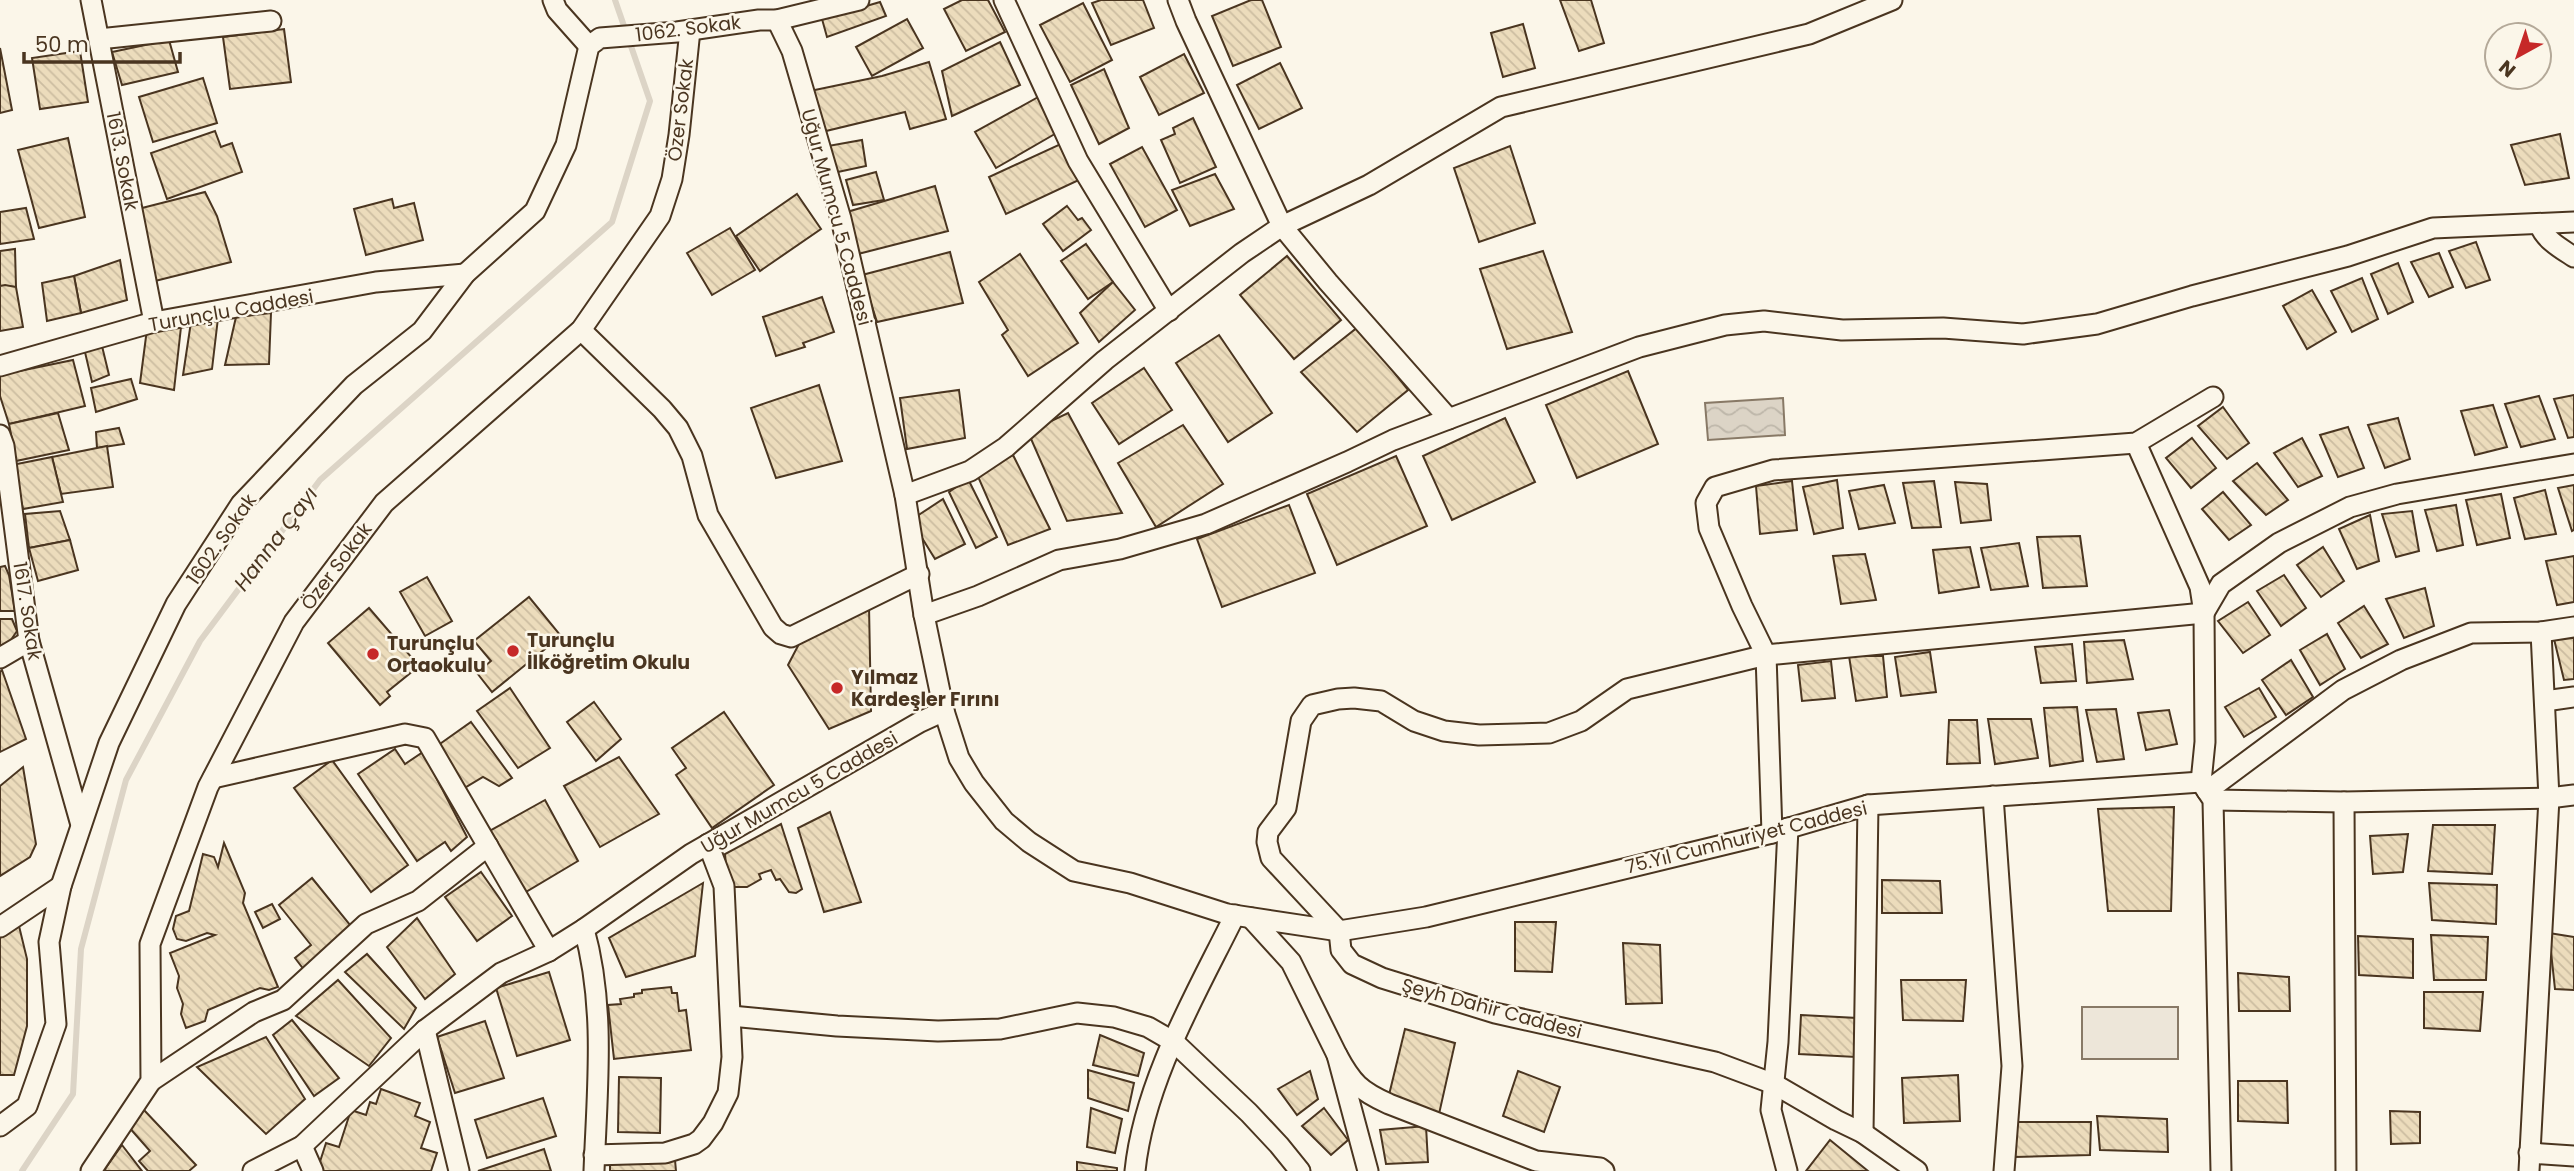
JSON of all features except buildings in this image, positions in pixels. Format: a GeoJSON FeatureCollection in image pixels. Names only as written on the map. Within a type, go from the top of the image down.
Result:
{"type":"FeatureCollection","features":[{"type":"Feature","properties":{"kind":"street","name":"1613. Sokak"},"geometry":{"type":"LineString","coordinates":[[91,0],[154,322]]}},
{"type":"Feature","properties":{"kind":"street"},"geometry":{"type":"LineString","coordinates":[[553,0],[557,10],[594,42]]}},
{"type":"Feature","properties":{"kind":"street","name":"1062. Sokak"},"geometry":{"type":"LineString","coordinates":[[594,42],[777,20],[837,3],[859,0]]}},
{"type":"Feature","properties":{"kind":"street"},"geometry":{"type":"LineString","coordinates":[[1003,0],[1078,160],[1169,311]]}},
{"type":"Feature","properties":{"kind":"street"},"geometry":{"type":"LineString","coordinates":[[1178,0],[1282,226],[1449,419]]}},
{"type":"Feature","properties":{"kind":"street"},"geometry":{"type":"LineString","coordinates":[[905,495],[970,471],[1006,447],[1105,360],[1242,253],[1282,226],[1369,185],[1501,107],[1809,34],[1892,0]]}},
{"type":"Feature","properties":{"kind":"street","name":"Uğur Mumcu 5 Caddesi"},"geometry":{"type":"LineString","coordinates":[[253,1171],[302,1146],[425,1030],[501,973],[549,951],[691,854],[920,722],[944,711],[924,615],[905,495],[841,219],[792,51],[777,20]]}},
{"type":"Feature","properties":{"kind":"street"},"geometry":{"type":"LineString","coordinates":[[99,40],[271,21]]}},
{"type":"Feature","properties":{"kind":"street","name":"Özer Sokak"},"geometry":{"type":"LineString","coordinates":[[151,1081],[150,944],[213,778],[294,622],[384,503],[581,330],[660,216],[671,179],[679,135],[683,31]]}},
{"type":"Feature","properties":{"kind":"street","name":"1602. Sokak"},"geometry":{"type":"LineString","coordinates":[[0,1126],[27,1106],[56,1024],[49,942],[61,886],[109,743],[176,604],[241,504],[354,385],[422,331],[465,274],[535,211],[566,145],[594,42]]}},
{"type":"Feature","properties":{"kind":"street"},"geometry":{"type":"LineString","coordinates":[[924,615],[978,596],[1059,560],[1120,549],[1206,524],[1393,440],[1639,347],[1725,325],[1764,321],[1842,330],[1943,328],[2023,334],[2097,324],[2192,296],[2348,256],[2433,228],[2574,222]]}},
{"type":"Feature","properties":{"kind":"street"},"geometry":{"type":"LineString","coordinates":[[2539,224],[2542,233],[2574,257]]}},
{"type":"Feature","properties":{"kind":"street","name":"Turunçlu Caddesi"},"geometry":{"type":"LineString","coordinates":[[0,366],[154,322],[376,282],[465,274]]}},
{"type":"Feature","properties":{"kind":"street"},"geometry":{"type":"LineString","coordinates":[[581,330],[678,428],[692,456],[708,514],[772,627],[781,634],[791,637],[820,625],[919,574]]}},
{"type":"Feature","properties":{"kind":"street"},"geometry":{"type":"LineString","coordinates":[[1787,1171],[1771,1110],[1778,1042],[1780,830],[1766,655],[1709,528],[1706,503],[1715,487],[1773,470],[2136,443],[2213,397]]}},
{"type":"Feature","properties":{"kind":"street","name":"1617. Sokak"},"geometry":{"type":"LineString","coordinates":[[0,435],[4,446],[29,641],[81,825]]}},
{"type":"Feature","properties":{"kind":"street"},"geometry":{"type":"LineString","coordinates":[[2136,443],[2200,587],[2204,613],[2205,742],[2221,1171]]}},
{"type":"Feature","properties":{"kind":"street"},"geometry":{"type":"LineString","coordinates":[[2204,613],[2221,584],[2279,542],[2350,507],[2397,494],[2574,464]]}},
{"type":"Feature","properties":{"kind":"street"},"geometry":{"type":"LineString","coordinates":[[1339,931],[1271,859],[1267,842],[1268,832],[1286,808],[1301,721],[1312,705],[1354,698],[1381,701],[1414,721],[1444,732],[1479,736],[1549,733],[1581,721],[1627,689],[1766,655],[2204,613]]}},
{"type":"Feature","properties":{"kind":"street"},"geometry":{"type":"LineString","coordinates":[[2207,791],[2343,690],[2400,660],[2471,633],[2541,632],[2574,627]]}},
{"type":"Feature","properties":{"kind":"street"},"geometry":{"type":"LineString","coordinates":[[2541,632],[2549,798],[2529,1162],[2574,1156]]}},
{"type":"Feature","properties":{"kind":"street"},"geometry":{"type":"LineString","coordinates":[[0,659],[29,641]]}},
{"type":"Feature","properties":{"kind":"street"},"geometry":{"type":"LineString","coordinates":[[2545,701],[2574,697]]}},
{"type":"Feature","properties":{"kind":"street"},"geometry":{"type":"LineString","coordinates":[[944,711],[959,758],[1003,821],[1029,842],[1074,871],[1130,883],[1243,916],[1339,931]]}},
{"type":"Feature","properties":{"kind":"street"},"geometry":{"type":"LineString","coordinates":[[213,778],[405,734],[425,738],[549,951]]}},
{"type":"Feature","properties":{"kind":"street","name":"75.Yıl Cumhuriyet Caddesi"},"geometry":{"type":"LineString","coordinates":[[1339,931],[1426,917],[1780,830],[1868,805],[1993,796],[2207,791],[2344,802],[2549,798],[2574,795]]}},
{"type":"Feature","properties":{"kind":"street"},"geometry":{"type":"LineString","coordinates":[[1993,796],[2012,1066],[2004,1171]]}},
{"type":"Feature","properties":{"kind":"street"},"geometry":{"type":"LineString","coordinates":[[2344,802],[2346,1171]]}},
{"type":"Feature","properties":{"kind":"street"},"geometry":{"type":"LineString","coordinates":[[1863,1132],[1868,805]]}},
{"type":"Feature","properties":{"kind":"street"},"geometry":{"type":"LineString","coordinates":[[584,929],[594,976],[597,1024],[594,1163],[674,1152],[694,1144],[701,1139],[721,1109],[730,1081],[724,886],[708,844]]}},
{"type":"Feature","properties":{"kind":"street"},"geometry":{"type":"LineString","coordinates":[[91,1171],[151,1081],[254,1013],[283,1000],[366,924],[418,901],[488,846]]}},
{"type":"Feature","properties":{"kind":"street"},"geometry":{"type":"LineString","coordinates":[[0,927],[61,886]]}},
{"type":"Feature","properties":{"kind":"street"},"geometry":{"type":"LineString","coordinates":[[1135,1171],[1148,1107],[1187,1011],[1243,916]]}},
{"type":"Feature","properties":{"kind":"street"},"geometry":{"type":"LineString","coordinates":[[1243,916],[1291,962],[1351,1081],[1372,1097],[1536,1161],[1600,1168],[1604,1171]]}},
{"type":"Feature","properties":{"kind":"street","name":"Şeyh Dahir Caddesi"},"geometry":{"type":"LineString","coordinates":[[1339,931],[1340,950],[1352,964],[1381,978],[1495,1013],[1714,1062],[1774,1084],[1836,1120],[1863,1132],[1917,1171]]}},
{"type":"Feature","properties":{"kind":"street"},"geometry":{"type":"LineString","coordinates":[[730,1016],[837,1026],[969,1031],[1026,1025],[1077,1013],[1114,1017],[1148,1027],[1174,1042],[1256,1121],[1300,1171]]}},
{"type":"Feature","properties":{"kind":"street"},"geometry":{"type":"LineString","coordinates":[[425,1030],[459,1171]]}},
{"type":"Feature","properties":{"kind":"street"},"geometry":{"type":"LineString","coordinates":[[1337,1055],[1368,1171]]}},
{"type":"Feature","properties":{"kind":"street"},"geometry":{"type":"LineString","coordinates":[[302,1146],[313,1171]]}},
{"type":"Feature","properties":{"kind":"shaded area"},"geometry":{"type":"Polygon","coordinates":[[[2082,1007],[2178,1007],[2178,1059],[2082,1059],[2082,1007]]]}},
{"type":"Feature","properties":{"kind":"water"},"geometry":{"type":"Polygon","coordinates":[[[1783,398],[1785,435],[1708,440],[1705,403],[1783,398]]]}},
{"type":"Feature","properties":{"kind":"waterway","name":"Hanna Çayı"},"geometry":{"type":"LineString","coordinates":[[22,1171],[73,1094],[81,949],[126,780],[200,641],[320,480],[612,222],[650,101],[615,0]]}},
{"type":"Feature","properties":{"kind":"place","name":"Turunçlu İlköğretim Okulu"},"geometry":{"type":"Point","coordinates":[513,651]}},
{"type":"Feature","properties":{"kind":"place","name":"Turunçlu Ortaokulu"},"geometry":{"type":"Point","coordinates":[373,654]}},
{"type":"Feature","properties":{"kind":"place","name":"Yılmaz Kardeşler Fırını"},"geometry":{"type":"Point","coordinates":[837,688]}}]}
